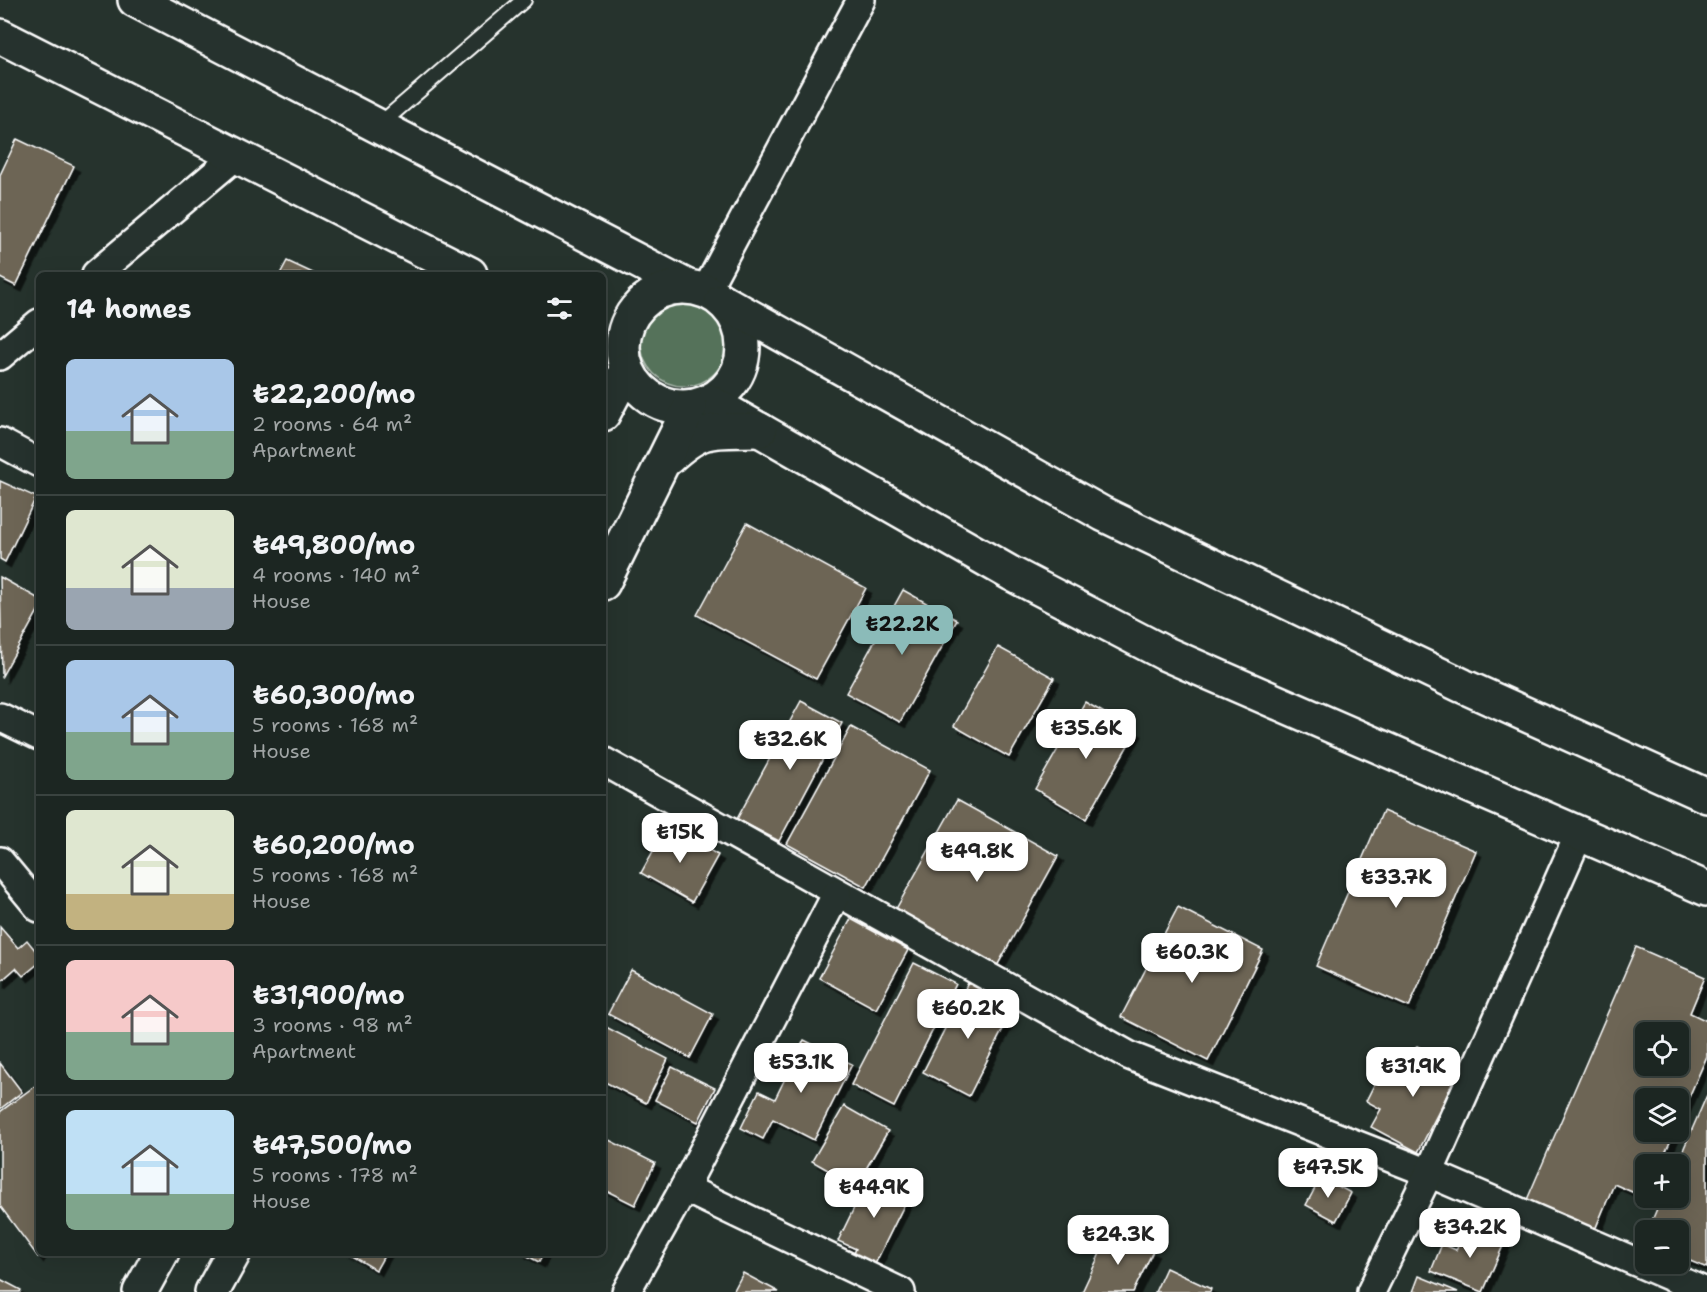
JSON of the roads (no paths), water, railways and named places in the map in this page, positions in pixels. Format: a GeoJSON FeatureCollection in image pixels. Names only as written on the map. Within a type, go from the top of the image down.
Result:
{"type":"FeatureCollection","features":[{"type":"Feature","properties":{"kind":"main road"},"geometry":{"type":"LineString","coordinates":[[135,0],[705,292],[1103,514],[1453,681],[1707,796]]}},
{"type":"Feature","properties":{"kind":"main road"},"geometry":{"type":"LineString","coordinates":[[0,36],[466,272]]}},
{"type":"Feature","properties":{"kind":"main road"},"geometry":{"type":"LineString","coordinates":[[606,401],[617,353],[633,312],[657,293],[705,292],[735,316],[742,335],[743,355],[737,374],[725,390],[700,404],[670,406],[652,399],[637,386],[617,353]]}},
{"type":"Feature","properties":{"kind":"main road"},"geometry":{"type":"LineString","coordinates":[[700,404],[760,430],[1012,574],[1164,653],[1707,889]]}},
{"type":"Feature","properties":{"kind":"main road"},"geometry":{"type":"LineString","coordinates":[[606,577],[662,464],[700,404]]}},
{"type":"Feature","properties":{"kind":"main road"},"geometry":{"type":"LineString","coordinates":[[662,464],[691,437],[712,431],[760,430]]}},
{"type":"Feature","properties":{"kind":"main road"},"geometry":{"type":"LineString","coordinates":[[140,1292],[160,1256]]}},
{"type":"Feature","properties":{"kind":"main road"},"geometry":{"type":"LineString","coordinates":[[212,1292],[232,1256]]}},
{"type":"Feature","properties":{"kind":"street"},"geometry":{"type":"LineString","coordinates":[[705,292],[861,0]]}},
{"type":"Feature","properties":{"kind":"street"},"geometry":{"type":"LineString","coordinates":[[98,272],[236,156]]}},
{"type":"Feature","properties":{"kind":"street"},"geometry":{"type":"LineString","coordinates":[[0,356],[36,326]]}},
{"type":"Feature","properties":{"kind":"street"},"geometry":{"type":"LineString","coordinates":[[0,442],[36,461]]}},
{"type":"Feature","properties":{"kind":"street"},"geometry":{"type":"LineString","coordinates":[[0,717],[36,735]]}},
{"type":"Feature","properties":{"kind":"street"},"geometry":{"type":"LineString","coordinates":[[606,763],[1130,1056],[1429,1173],[1706,1292]]}},
{"type":"Feature","properties":{"kind":"street"},"geometry":{"type":"LineString","coordinates":[[1371,1292],[1429,1173],[1580,832]]}},
{"type":"Feature","properties":{"kind":"street"},"geometry":{"type":"LineString","coordinates":[[0,861],[36,904]]}},
{"type":"Feature","properties":{"kind":"street"},"geometry":{"type":"LineString","coordinates":[[626,1292],[684,1188],[837,893]]}},
{"type":"Feature","properties":{"kind":"street"},"geometry":{"type":"LineString","coordinates":[[684,1188],[901,1292]]}},
{"type":"Feature","properties":{"kind":"lane"},"geometry":{"type":"LineString","coordinates":[[378,126],[524,0]]}}]}
